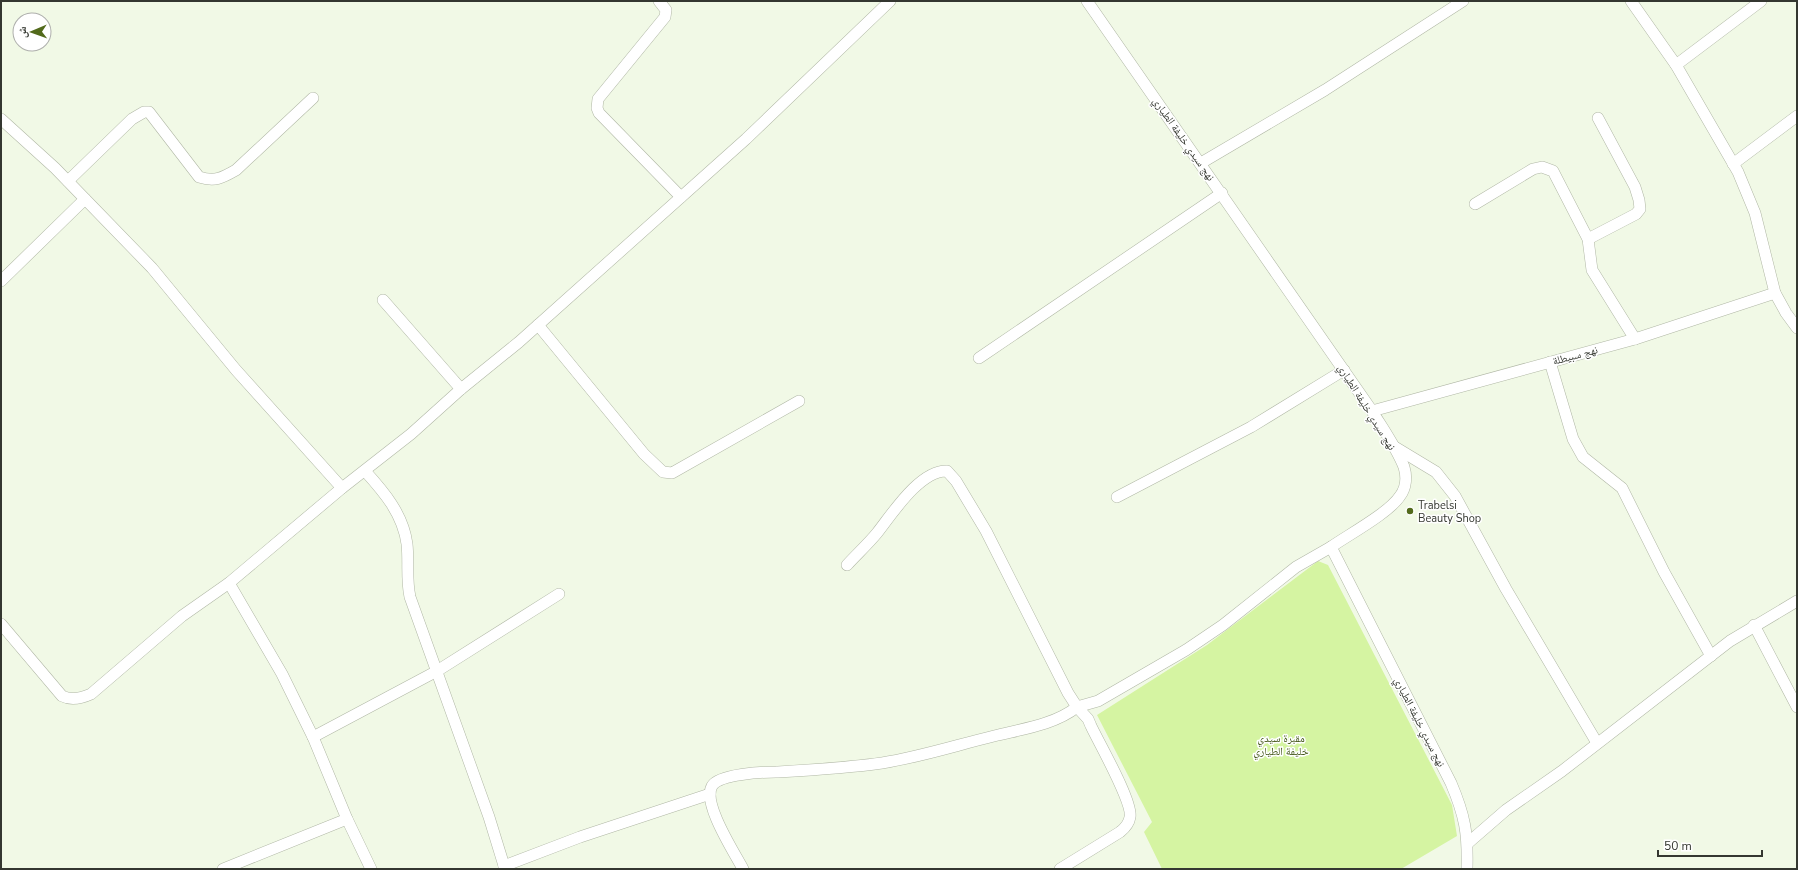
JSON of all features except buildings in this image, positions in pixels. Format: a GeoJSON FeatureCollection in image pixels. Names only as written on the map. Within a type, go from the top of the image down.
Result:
{"type":"FeatureCollection","features":[{"type":"Feature","properties":{"kind":"street"},"geometry":{"type":"LineString","coordinates":[[659,1],[666,10],[665,17],[598,99],[597,108],[599,113],[681,197]]}},
{"type":"Feature","properties":{"kind":"street"},"geometry":{"type":"LineString","coordinates":[[1,624],[62,696],[67,698],[77,698],[91,694],[182,616],[229,583],[342,488],[411,434],[461,389],[538,325],[746,139],[890,1]]}},
{"type":"Feature","properties":{"kind":"street","name":"نهج سيدي خليفة الطياري"},"geometry":{"type":"LineString","coordinates":[[1087,1],[1222,193],[1372,411],[1404,468],[1406,479],[1404,488],[1399,498],[1382,513],[1331,547],[1451,783],[1463,811],[1468,843],[1467,869]]}},
{"type":"Feature","properties":{"kind":"street"},"geometry":{"type":"LineString","coordinates":[[1201,163],[1325,90],[1463,1]]}},
{"type":"Feature","properties":{"kind":"street"},"geometry":{"type":"LineString","coordinates":[[1631,1],[1676,65],[1747,191],[1755,213],[1775,293],[1786,313],[1797,328]]}},
{"type":"Feature","properties":{"kind":"street"},"geometry":{"type":"LineString","coordinates":[[1676,65],[1761,1]]}},
{"type":"Feature","properties":{"kind":"street"},"geometry":{"type":"LineString","coordinates":[[68,181],[132,119],[144,112],[149,112],[199,177],[210,180],[222,179],[236,170],[313,98]]}},
{"type":"Feature","properties":{"kind":"street"},"geometry":{"type":"LineString","coordinates":[[1733,164],[1797,116]]}},
{"type":"Feature","properties":{"kind":"street"},"geometry":{"type":"LineString","coordinates":[[1588,239],[1636,214],[1640,208],[1639,200],[1634,187],[1598,118]]}},
{"type":"Feature","properties":{"kind":"street"},"geometry":{"type":"LineString","coordinates":[[1,120],[68,181],[152,268],[236,370],[342,488]]}},
{"type":"Feature","properties":{"kind":"street"},"geometry":{"type":"LineString","coordinates":[[1475,204],[1532,169],[1547,167],[1553,171],[1588,239],[1592,270],[1635,339]]}},
{"type":"Feature","properties":{"kind":"street"},"geometry":{"type":"LineString","coordinates":[[979,358],[1119,265],[1222,193]]}},
{"type":"Feature","properties":{"kind":"street"},"geometry":{"type":"LineString","coordinates":[[1,281],[86,199]]}},
{"type":"Feature","properties":{"kind":"street","name":"نهج سبيطلة"},"geometry":{"type":"LineString","coordinates":[[1372,411],[1635,339],[1775,293]]}},
{"type":"Feature","properties":{"kind":"street"},"geometry":{"type":"LineString","coordinates":[[383,300],[461,389]]}},
{"type":"Feature","properties":{"kind":"street"},"geometry":{"type":"LineString","coordinates":[[538,325],[644,454],[663,472],[672,473],[800,401]]}},
{"type":"Feature","properties":{"kind":"street"},"geometry":{"type":"LineString","coordinates":[[1550,362],[1572,439],[1583,456],[1622,488],[1664,572],[1711,656]]}},
{"type":"Feature","properties":{"kind":"street"},"geometry":{"type":"LineString","coordinates":[[1117,497],[1251,427],[1344,370]]}},
{"type":"Feature","properties":{"kind":"street"},"geometry":{"type":"LineString","coordinates":[[1393,446],[1436,472],[1455,496],[1506,590],[1597,743]]}},
{"type":"Feature","properties":{"kind":"street"},"geometry":{"type":"LineString","coordinates":[[364,471],[380,487],[401,520],[407,545],[407,583],[410,597],[489,817],[504,868],[580,836],[710,794]]}},
{"type":"Feature","properties":{"kind":"street"},"geometry":{"type":"LineString","coordinates":[[848,565],[877,533],[908,493],[926,479],[940,472],[947,471],[956,481],[986,531],[1068,693],[1076,707],[1091,726],[1124,794],[1131,816],[1128,825],[1120,832],[1060,869]]}},
{"type":"Feature","properties":{"kind":"street"},"geometry":{"type":"LineString","coordinates":[[743,869],[711,806],[710,794],[712,785],[728,778],[762,772],[827,769],[883,763],[1034,726],[1069,713],[1076,707],[1098,701],[1186,650],[1223,625],[1296,567],[1331,547]]}},
{"type":"Feature","properties":{"kind":"street"},"geometry":{"type":"LineString","coordinates":[[229,583],[282,674],[313,737],[347,818],[371,869]]}},
{"type":"Feature","properties":{"kind":"street"},"geometry":{"type":"LineString","coordinates":[[313,737],[437,671],[559,594]]}},
{"type":"Feature","properties":{"kind":"street"},"geometry":{"type":"LineString","coordinates":[[1468,843],[1506,810],[1711,656],[1754,625],[1797,601]]}},
{"type":"Feature","properties":{"kind":"street"},"geometry":{"type":"LineString","coordinates":[[1754,625],[1797,707]]}},
{"type":"Feature","properties":{"kind":"street"},"geometry":{"type":"LineString","coordinates":[[223,869],[347,818]]}},
{"type":"Feature","properties":{"kind":"green space","name":"مقبرة سيدي خليفة الطياري"},"geometry":{"type":"Polygon","coordinates":[[[1318,561],[1328,565],[1452,805],[1457,836],[1401,869],[1162,869],[1144,832],[1152,822],[1097,715],[1207,645],[1318,561]]]}},
{"type":"Feature","properties":{"kind":"place","name":"Trabelsi Beauty Shop"},"geometry":{"type":"Point","coordinates":[1410,511]}}]}
